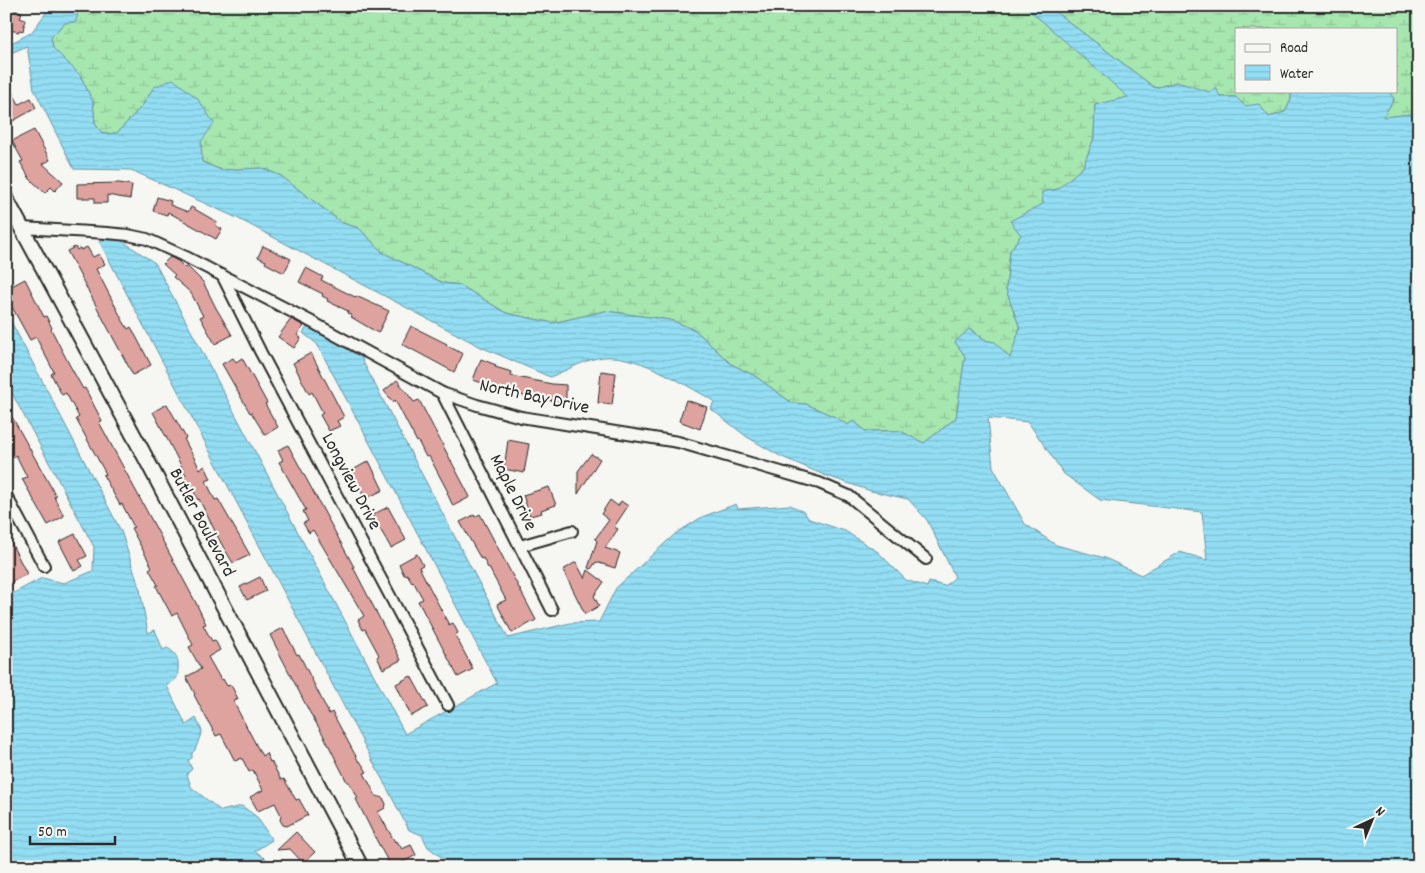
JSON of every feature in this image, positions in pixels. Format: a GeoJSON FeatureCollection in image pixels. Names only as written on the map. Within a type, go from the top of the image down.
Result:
{"type":"FeatureCollection","features":[{"type":"Feature","properties":{"kind":"street","name":"Butler Boulevard"},"geometry":{"type":"LineString","coordinates":[[6,199],[147,460],[361,867]]}},
{"type":"Feature","properties":{"kind":"street","name":"North Bay Drive"},"geometry":{"type":"LineString","coordinates":[[22,228],[107,232],[146,239],[222,275],[442,393],[521,417],[678,442],[819,483],[849,496],[926,559]]}},
{"type":"Feature","properties":{"kind":"street","name":"Longview Drive"},"geometry":{"type":"LineString","coordinates":[[222,275],[261,353],[448,705]]}},
{"type":"Feature","properties":{"kind":"street","name":"Maple Drive"},"geometry":{"type":"LineString","coordinates":[[442,393],[552,610]]}},
{"type":"Feature","properties":{"kind":"street"},"geometry":{"type":"LineString","coordinates":[[6,495],[44,566]]}},
{"type":"Feature","properties":{"kind":"street"},"geometry":{"type":"LineString","coordinates":[[520,546],[572,531]]}},
{"type":"Feature","properties":{"kind":"path"},"geometry":{"type":"LineString","coordinates":[[252,867],[265,858]]}},
{"type":"Feature","properties":{"kind":"green space"},"geometry":{"type":"Polygon","coordinates":[[[80,6],[1025,6],[1129,97],[1095,105],[1094,138],[1083,167],[1058,189],[1042,192],[1043,204],[1011,221],[1021,235],[1010,251],[1006,290],[1020,328],[1010,359],[995,343],[984,340],[970,329],[955,342],[965,356],[956,418],[924,443],[900,431],[865,431],[854,421],[847,425],[837,418],[806,404],[792,403],[755,376],[731,364],[695,330],[670,320],[605,311],[553,323],[506,313],[460,285],[443,283],[382,252],[359,228],[342,223],[281,176],[262,168],[221,170],[202,162],[201,142],[154,87],[142,106],[117,133],[103,134],[95,124],[93,102],[80,75],[53,48],[51,37],[80,6]]]}},
{"type":"Feature","properties":{"kind":"green space"},"geometry":{"type":"Polygon","coordinates":[[[1048,6],[1419,6],[1419,126],[1410,114],[1382,118],[1394,100],[1390,92],[1398,92],[1398,28],[1235,28],[1235,92],[1291,92],[1291,100],[1285,112],[1269,117],[1245,106],[1236,97],[1220,97],[1177,82],[1155,88],[1048,6]]]}},
{"type":"Feature","properties":{"kind":"water"},"geometry":{"type":"Polygon","coordinates":[[[51,6],[79,6],[76,22],[65,23],[51,37],[53,48],[80,75],[93,102],[95,124],[103,134],[117,133],[142,106],[154,87],[173,79],[197,98],[214,123],[201,142],[202,162],[221,170],[262,168],[281,176],[342,223],[359,228],[382,252],[443,283],[460,285],[506,313],[553,323],[605,311],[670,320],[695,330],[731,364],[755,376],[792,403],[806,404],[837,418],[847,425],[854,421],[865,431],[900,431],[924,443],[956,418],[965,356],[955,342],[969,329],[984,340],[995,342],[1010,358],[1020,328],[1006,290],[1010,251],[1021,235],[1010,221],[1043,204],[1042,192],[1058,189],[1083,167],[1094,138],[1095,105],[1128,97],[1025,6],[1048,6],[1155,88],[1177,82],[1209,92],[1216,87],[1220,97],[1236,97],[1245,106],[1259,104],[1269,117],[1285,112],[1291,100],[1291,92],[1390,92],[1394,99],[1383,117],[1411,114],[1419,126],[1419,234],[1412,280],[1419,290],[1419,867],[454,867],[428,847],[422,835],[409,830],[99,241],[115,236],[155,263],[405,734],[497,683],[317,344],[303,333],[307,327],[314,329],[362,358],[508,638],[570,623],[599,622],[616,588],[675,534],[702,517],[736,504],[738,509],[790,505],[804,512],[809,519],[845,531],[878,552],[906,580],[927,587],[929,582],[945,586],[955,577],[927,520],[908,499],[871,491],[824,475],[780,456],[747,437],[711,409],[714,401],[657,370],[626,359],[611,357],[597,358],[550,377],[481,347],[237,218],[131,170],[74,169],[34,89],[27,46],[11,53],[9,44],[31,33],[51,6]],[[988,418],[993,467],[1025,524],[1056,545],[1105,558],[1141,575],[1180,552],[1207,560],[1202,512],[1100,500],[1064,474],[1028,422],[988,418]]]}},
{"type":"Feature","properties":{"kind":"water"},"geometry":{"type":"Polygon","coordinates":[[[6,312],[121,531],[140,590],[148,633],[155,630],[163,650],[167,648],[176,657],[178,665],[177,678],[167,686],[186,725],[196,718],[202,731],[192,753],[192,758],[188,760],[192,769],[187,774],[191,787],[221,811],[242,806],[257,817],[272,840],[255,851],[277,867],[6,867],[6,597],[42,578],[64,583],[93,571],[94,547],[6,382],[6,312]]]}},
{"type":"Feature","properties":{"kind":"building"},"geometry":{"type":"Polygon","coordinates":[[[10,9],[22,12],[20,18],[25,20],[23,31],[9,30],[10,27],[6,25],[10,9]]]}},
{"type":"Feature","properties":{"kind":"building"},"geometry":{"type":"Polygon","coordinates":[[[6,81],[19,104],[31,98],[36,108],[6,125],[6,81]]]}},
{"type":"Feature","properties":{"kind":"building"},"geometry":{"type":"Polygon","coordinates":[[[34,130],[50,160],[43,164],[63,182],[55,191],[51,187],[45,193],[30,179],[20,162],[23,161],[12,141],[34,130]]]}},
{"type":"Feature","properties":{"kind":"building"},"geometry":{"type":"Polygon","coordinates":[[[119,183],[132,185],[130,199],[107,195],[107,203],[95,203],[95,198],[77,198],[77,184],[119,183]]]}},
{"type":"Feature","properties":{"kind":"building"},"geometry":{"type":"Polygon","coordinates":[[[157,197],[171,201],[170,205],[188,212],[191,207],[217,222],[216,226],[222,229],[216,239],[168,212],[167,215],[153,211],[157,197]]]}},
{"type":"Feature","properties":{"kind":"building"},"geometry":{"type":"Polygon","coordinates":[[[263,246],[291,259],[284,273],[258,257],[263,246]]]}},
{"type":"Feature","properties":{"kind":"building"},"geometry":{"type":"Polygon","coordinates":[[[75,247],[77,250],[80,248],[81,250],[87,247],[93,257],[99,254],[105,264],[96,269],[123,321],[128,329],[131,327],[151,365],[133,375],[67,251],[75,247]]]}},
{"type":"Feature","properties":{"kind":"building"},"geometry":{"type":"Polygon","coordinates":[[[170,257],[178,261],[185,268],[187,266],[203,282],[232,335],[215,344],[200,317],[203,316],[191,293],[173,277],[175,275],[163,264],[170,257]]]}},
{"type":"Feature","properties":{"kind":"building"},"geometry":{"type":"Polygon","coordinates":[[[306,268],[323,277],[321,280],[389,311],[378,333],[351,317],[347,313],[348,311],[327,301],[328,299],[322,296],[323,294],[299,282],[306,268]]]}},
{"type":"Feature","properties":{"kind":"building"},"geometry":{"type":"Polygon","coordinates":[[[25,279],[44,317],[46,316],[69,364],[83,389],[85,388],[102,421],[99,422],[196,603],[206,624],[203,625],[212,641],[215,640],[220,650],[208,657],[221,680],[223,679],[227,686],[231,685],[238,699],[233,701],[262,756],[266,753],[281,780],[284,779],[296,800],[299,799],[308,815],[287,826],[283,825],[280,820],[281,815],[275,803],[258,811],[250,797],[263,790],[253,770],[249,772],[242,758],[235,761],[221,734],[216,736],[194,695],[186,677],[201,669],[189,647],[193,645],[177,613],[172,616],[156,586],[158,585],[149,569],[152,567],[131,528],[134,527],[103,475],[106,474],[76,419],[79,417],[66,393],[62,395],[51,374],[54,372],[36,337],[30,340],[6,296],[6,289],[25,279]]]}},
{"type":"Feature","properties":{"kind":"building"},"geometry":{"type":"Polygon","coordinates":[[[291,319],[304,326],[297,335],[301,338],[294,348],[278,337],[291,319]]]}},
{"type":"Feature","properties":{"kind":"building"},"geometry":{"type":"Polygon","coordinates":[[[411,326],[463,354],[454,372],[402,344],[411,326]]]}},
{"type":"Feature","properties":{"kind":"building"},"geometry":{"type":"Polygon","coordinates":[[[311,353],[344,417],[337,421],[340,426],[329,431],[320,415],[323,413],[312,392],[309,394],[293,363],[311,353]]]}},
{"type":"Feature","properties":{"kind":"building"},"geometry":{"type":"Polygon","coordinates":[[[233,358],[236,362],[242,358],[278,427],[265,435],[222,364],[233,358]]]}},
{"type":"Feature","properties":{"kind":"building"},"geometry":{"type":"Polygon","coordinates":[[[481,359],[496,365],[495,367],[512,372],[511,376],[566,385],[566,403],[524,396],[473,380],[481,359]]]}},
{"type":"Feature","properties":{"kind":"building"},"geometry":{"type":"Polygon","coordinates":[[[601,371],[616,373],[612,405],[598,403],[601,371]]]}},
{"type":"Feature","properties":{"kind":"building"},"geometry":{"type":"Polygon","coordinates":[[[397,380],[414,402],[419,400],[470,497],[453,506],[448,492],[429,456],[426,457],[395,400],[393,402],[384,391],[397,380]]]}},
{"type":"Feature","properties":{"kind":"building"},"geometry":{"type":"Polygon","coordinates":[[[686,400],[707,407],[700,429],[679,421],[686,400]]]}},
{"type":"Feature","properties":{"kind":"building"},"geometry":{"type":"Polygon","coordinates":[[[167,404],[186,438],[184,439],[200,469],[205,466],[211,479],[206,481],[215,500],[218,499],[250,555],[233,563],[199,499],[191,486],[189,487],[184,477],[186,475],[153,412],[167,404]]]}},
{"type":"Feature","properties":{"kind":"building"},"geometry":{"type":"Polygon","coordinates":[[[6,406],[56,496],[54,497],[64,516],[48,525],[22,479],[27,477],[16,455],[13,457],[6,445],[6,406]]]}},
{"type":"Feature","properties":{"kind":"building"},"geometry":{"type":"Polygon","coordinates":[[[508,440],[529,444],[524,473],[504,469],[508,440]]]}},
{"type":"Feature","properties":{"kind":"building"},"geometry":{"type":"Polygon","coordinates":[[[288,445],[354,567],[401,660],[383,669],[377,657],[379,655],[358,620],[364,616],[313,530],[309,533],[303,523],[308,521],[303,511],[306,510],[279,462],[283,460],[278,450],[288,445]]]}},
{"type":"Feature","properties":{"kind":"building"},"geometry":{"type":"Polygon","coordinates":[[[591,454],[600,459],[578,494],[578,471],[591,454]]]}},
{"type":"Feature","properties":{"kind":"building"},"geometry":{"type":"Polygon","coordinates":[[[369,461],[383,490],[365,499],[351,471],[369,461]]]}},
{"type":"Feature","properties":{"kind":"building"},"geometry":{"type":"Polygon","coordinates":[[[549,487],[556,505],[541,510],[542,513],[530,516],[523,495],[549,487]]]}},
{"type":"Feature","properties":{"kind":"building"},"geometry":{"type":"Polygon","coordinates":[[[610,500],[618,506],[621,501],[628,506],[614,527],[618,529],[605,548],[620,553],[615,568],[596,562],[591,569],[588,568],[597,541],[595,539],[609,520],[601,514],[610,500]]]}},
{"type":"Feature","properties":{"kind":"building"},"geometry":{"type":"Polygon","coordinates":[[[388,507],[406,540],[391,548],[372,515],[388,507]]]}},
{"type":"Feature","properties":{"kind":"building"},"geometry":{"type":"Polygon","coordinates":[[[480,514],[536,620],[512,633],[497,604],[506,600],[489,568],[483,558],[481,559],[460,522],[480,514]]]}},
{"type":"Feature","properties":{"kind":"building"},"geometry":{"type":"Polygon","coordinates":[[[6,533],[27,574],[9,583],[6,578],[6,533]]]}},
{"type":"Feature","properties":{"kind":"building"},"geometry":{"type":"Polygon","coordinates":[[[75,534],[87,556],[79,560],[83,566],[74,571],[59,542],[75,534]]]}},
{"type":"Feature","properties":{"kind":"building"},"geometry":{"type":"Polygon","coordinates":[[[417,554],[423,565],[419,567],[449,625],[453,623],[458,633],[455,635],[473,669],[458,677],[418,601],[423,599],[413,581],[407,574],[404,575],[399,564],[417,554]]]}},
{"type":"Feature","properties":{"kind":"building"},"geometry":{"type":"Polygon","coordinates":[[[576,562],[585,579],[588,570],[604,582],[594,596],[599,606],[585,614],[563,570],[576,562]]]}},
{"type":"Feature","properties":{"kind":"building"},"geometry":{"type":"Polygon","coordinates":[[[260,577],[266,591],[247,600],[240,587],[260,577]]]}},
{"type":"Feature","properties":{"kind":"building"},"geometry":{"type":"Polygon","coordinates":[[[283,628],[297,655],[299,654],[329,714],[332,712],[359,762],[367,772],[364,773],[376,796],[383,798],[386,804],[385,808],[378,812],[395,842],[397,841],[402,849],[411,845],[416,855],[394,867],[391,867],[377,841],[356,799],[358,798],[349,782],[347,782],[270,635],[283,628]]]}},
{"type":"Feature","properties":{"kind":"building"},"geometry":{"type":"Polygon","coordinates":[[[411,676],[428,707],[411,716],[396,684],[411,676]]]}},
{"type":"Feature","properties":{"kind":"building"},"geometry":{"type":"Polygon","coordinates":[[[296,832],[315,852],[303,863],[290,849],[277,850],[296,832]]]}}]}
